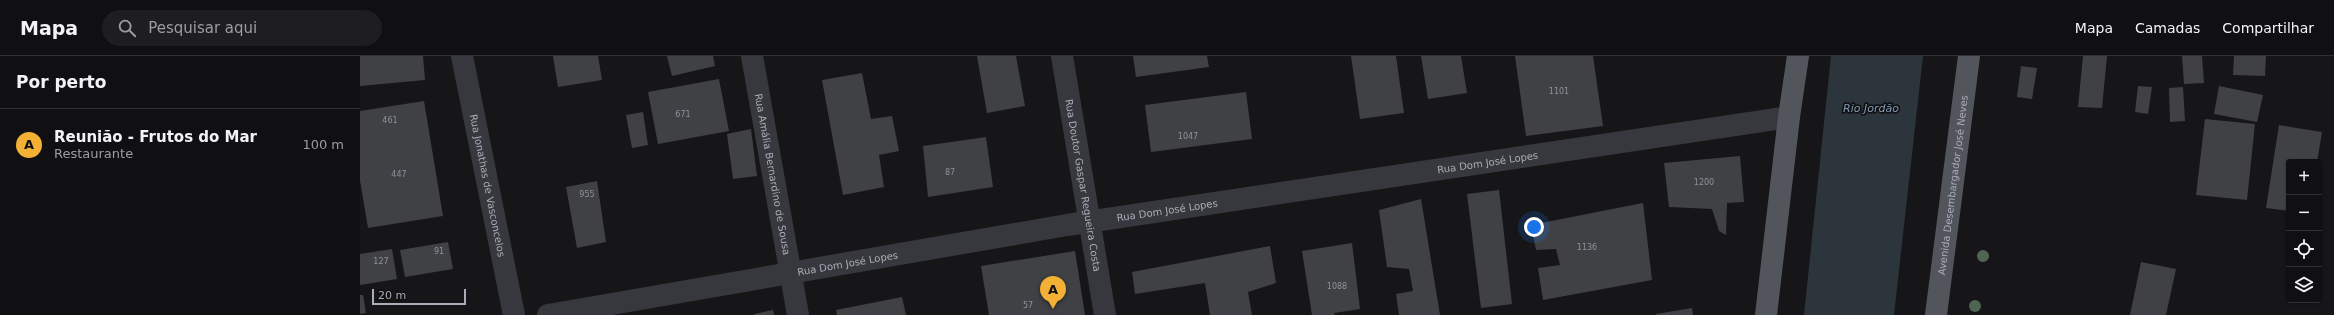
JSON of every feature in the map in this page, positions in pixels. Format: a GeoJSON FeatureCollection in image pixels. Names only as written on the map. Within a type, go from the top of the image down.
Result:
{"type":"FeatureCollection","features":[{"type":"Feature","properties":{"kind":"main road"},"geometry":{"type":"LineString","coordinates":[[1766,315],[1789,117],[1798,56]]}},
{"type":"Feature","properties":{"kind":"main road","name":"Avenida Desembargador José Neves"},"geometry":{"type":"LineString","coordinates":[[1936,315],[1969,56]]}},
{"type":"Feature","properties":{"kind":"street","name":"Rua Jonathas de Vasconcelos"},"geometry":{"type":"LineString","coordinates":[[462,56],[514,315]]}},
{"type":"Feature","properties":{"kind":"street","name":"Rua Amália Bernardino de Sousa"},"geometry":{"type":"LineString","coordinates":[[752,56],[798,315]]}},
{"type":"Feature","properties":{"kind":"street","name":"Rua Doutor Gaspar Regueira Costa"},"geometry":{"type":"LineString","coordinates":[[1062,56],[1090,221],[1104,315]]}},
{"type":"Feature","properties":{"kind":"street","name":"Rua Dom José Lopes"},"geometry":{"type":"LineString","coordinates":[[548,315],[1090,221],[1789,117]]}},
{"type":"Feature","properties":{"kind":"water","name":"Rio Jordão"},"geometry":{"type":"Polygon","coordinates":[[[1831,56],[1923,56],[1894,315],[1804,315],[1831,56]]]}},
{"type":"Feature","properties":{"kind":"building"},"geometry":{"type":"Polygon","coordinates":[[[360,56],[423,56],[425,80],[360,86],[360,56]]]}},
{"type":"Feature","properties":{"kind":"building"},"geometry":{"type":"Polygon","coordinates":[[[553,56],[598,56],[602,80],[558,87],[553,56]]]}},
{"type":"Feature","properties":{"kind":"building"},"geometry":{"type":"Polygon","coordinates":[[[667,56],[713,56],[715,66],[672,76],[667,56]]]}},
{"type":"Feature","properties":{"kind":"building"},"geometry":{"type":"Polygon","coordinates":[[[977,56],[1016,56],[1025,106],[987,113],[977,56]]]}},
{"type":"Feature","properties":{"kind":"building"},"geometry":{"type":"Polygon","coordinates":[[[1133,56],[1207,56],[1209,67],[1136,77],[1133,56]]]}},
{"type":"Feature","properties":{"kind":"building"},"geometry":{"type":"Polygon","coordinates":[[[1351,56],[1396,56],[1404,113],[1360,119],[1351,56]]]}},
{"type":"Feature","properties":{"kind":"building"},"geometry":{"type":"Polygon","coordinates":[[[1421,56],[1461,56],[1467,93],[1428,99],[1421,56]]]}},
{"type":"Feature","properties":{"kind":"building"},"geometry":{"type":"Polygon","coordinates":[[[1515,56],[1593,56],[1603,126],[1526,136],[1515,56]]]}},
{"type":"Feature","properties":{"kind":"building"},"geometry":{"type":"Polygon","coordinates":[[[2083,56],[2107,56],[2102,108],[2078,107],[2083,56]]]}},
{"type":"Feature","properties":{"kind":"building"},"geometry":{"type":"Polygon","coordinates":[[[2182,56],[2202,56],[2204,83],[2184,84],[2182,56]]]}},
{"type":"Feature","properties":{"kind":"building"},"geometry":{"type":"Polygon","coordinates":[[[2234,56],[2266,56],[2265,76],[2233,75],[2234,56]]]}},
{"type":"Feature","properties":{"kind":"building"},"geometry":{"type":"Polygon","coordinates":[[[2021,66],[2037,68],[2032,99],[2017,97],[2021,66]]]}},
{"type":"Feature","properties":{"kind":"building"},"geometry":{"type":"Polygon","coordinates":[[[862,73],[871,119],[892,116],[899,151],[879,155],[884,187],[843,195],[822,80],[862,73]]]}},
{"type":"Feature","properties":{"kind":"building"},"geometry":{"type":"Polygon","coordinates":[[[719,79],[729,131],[658,144],[648,92],[719,79]]]}},
{"type":"Feature","properties":{"kind":"building"},"geometry":{"type":"Polygon","coordinates":[[[2138,86],[2152,87],[2148,114],[2135,112],[2138,86]]]}},
{"type":"Feature","properties":{"kind":"building"},"geometry":{"type":"Polygon","coordinates":[[[2219,86],[2263,95],[2257,122],[2214,114],[2219,86]]]}},
{"type":"Feature","properties":{"kind":"building"},"geometry":{"type":"Polygon","coordinates":[[[2183,87],[2185,121],[2170,122],[2169,88],[2183,87]]]}},
{"type":"Feature","properties":{"kind":"building"},"geometry":{"type":"Polygon","coordinates":[[[1246,92],[1252,139],[1151,152],[1145,105],[1246,92]]]}},
{"type":"Feature","properties":{"kind":"building"},"geometry":{"type":"Polygon","coordinates":[[[424,101],[443,216],[368,228],[360,180],[360,111],[424,101]]]}},
{"type":"Feature","properties":{"kind":"building"},"geometry":{"type":"Polygon","coordinates":[[[643,112],[648,145],[632,148],[626,115],[643,112]]]}},
{"type":"Feature","properties":{"kind":"building"},"geometry":{"type":"Polygon","coordinates":[[[2205,119],[2255,124],[2247,200],[2196,195],[2205,119]]]}},
{"type":"Feature","properties":{"kind":"building"},"geometry":{"type":"Polygon","coordinates":[[[2279,125],[2322,132],[2318,159],[2286,159],[2286,211],[2266,208],[2279,125]]]}},
{"type":"Feature","properties":{"kind":"building"},"geometry":{"type":"Polygon","coordinates":[[[751,129],[757,176],[733,179],[727,134],[751,129]]]}},
{"type":"Feature","properties":{"kind":"building"},"geometry":{"type":"Polygon","coordinates":[[[986,137],[993,187],[928,197],[923,146],[986,137]]]}},
{"type":"Feature","properties":{"kind":"building"},"geometry":{"type":"Polygon","coordinates":[[[1740,156],[1744,202],[1727,203],[1726,235],[1719,231],[1712,209],[1669,207],[1664,163],[1740,156]]]}},
{"type":"Feature","properties":{"kind":"building"},"geometry":{"type":"Polygon","coordinates":[[[597,181],[606,242],[577,248],[566,187],[597,181]]]}},
{"type":"Feature","properties":{"kind":"building"},"geometry":{"type":"Polygon","coordinates":[[[1499,190],[1512,304],[1481,308],[1467,194],[1499,190]]]}},
{"type":"Feature","properties":{"kind":"building"},"geometry":{"type":"Polygon","coordinates":[[[1421,199],[1440,315],[1399,315],[1396,294],[1413,291],[1409,269],[1387,267],[1379,210],[1421,199]]]}},
{"type":"Feature","properties":{"kind":"building"},"geometry":{"type":"Polygon","coordinates":[[[1643,203],[1652,280],[1543,300],[1538,268],[1560,265],[1556,249],[1536,250],[1531,225],[1643,203]]]}},
{"type":"Feature","properties":{"kind":"building"},"geometry":{"type":"Polygon","coordinates":[[[448,242],[453,269],[405,277],[400,250],[448,242]]]}},
{"type":"Feature","properties":{"kind":"building"},"geometry":{"type":"Polygon","coordinates":[[[1352,243],[1360,309],[1334,313],[1335,315],[1312,315],[1302,251],[1352,243]]]}},
{"type":"Feature","properties":{"kind":"building"},"geometry":{"type":"Polygon","coordinates":[[[1270,246],[1276,283],[1248,292],[1252,315],[1210,315],[1205,283],[1135,294],[1132,272],[1270,246]]]}},
{"type":"Feature","properties":{"kind":"building"},"geometry":{"type":"Polygon","coordinates":[[[392,249],[397,279],[360,285],[360,254],[392,249]]]}},
{"type":"Feature","properties":{"kind":"building"},"geometry":{"type":"Polygon","coordinates":[[[1075,251],[1085,315],[989,315],[981,266],[1075,251]]]}},
{"type":"Feature","properties":{"kind":"building"},"geometry":{"type":"Polygon","coordinates":[[[2141,262],[2176,269],[2166,315],[2130,315],[2141,262]]]}},
{"type":"Feature","properties":{"kind":"building"},"geometry":{"type":"Polygon","coordinates":[[[360,295],[363,295],[366,313],[360,314],[360,295]]]}},
{"type":"Feature","properties":{"kind":"building"},"geometry":{"type":"Polygon","coordinates":[[[902,297],[906,315],[837,315],[836,310],[902,297]]]}},
{"type":"Feature","properties":{"kind":"building"},"geometry":{"type":"Polygon","coordinates":[[[1692,308],[1693,315],[1656,315],[1656,314],[1692,308]]]}},
{"type":"Feature","properties":{"kind":"building"},"geometry":{"type":"Polygon","coordinates":[[[773,310],[774,315],[754,315],[754,314],[773,310]]]}},
{"type":"Feature","properties":{"kind":"place","name":"Reunião - Frutos do Mar"},"geometry":{"type":"Point","coordinates":[1053,309]}}]}
